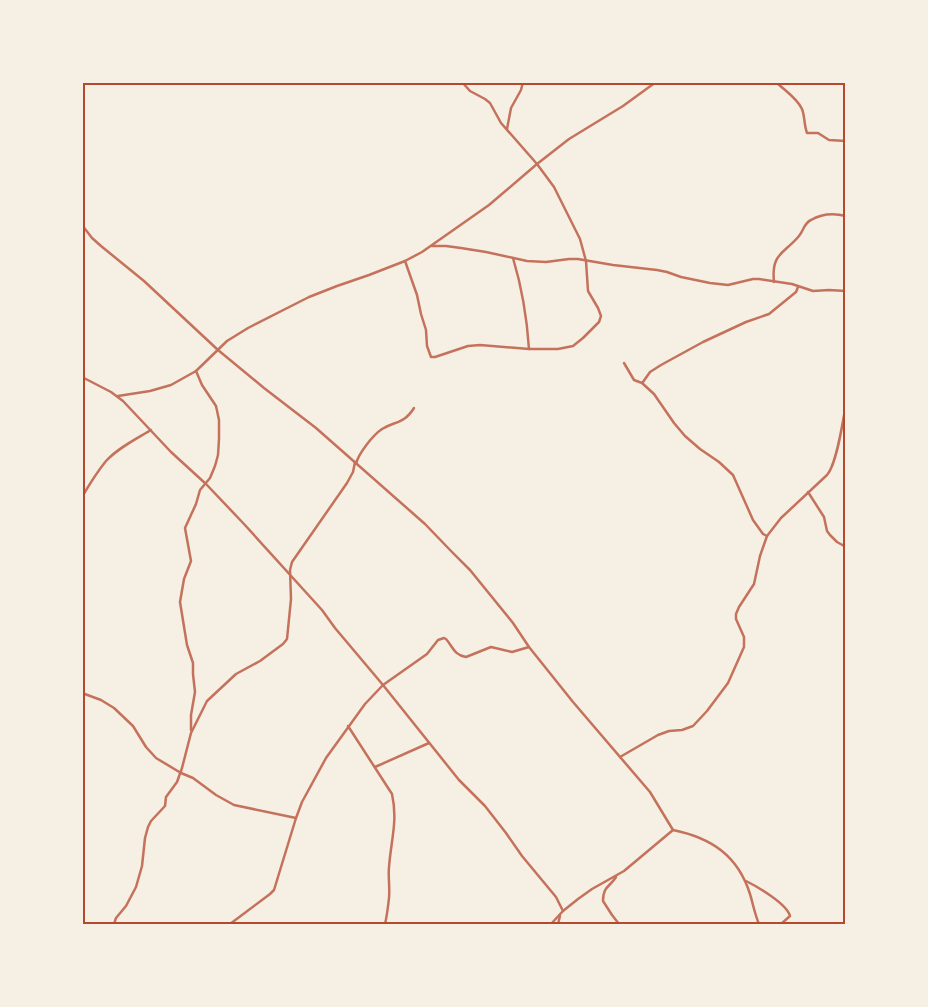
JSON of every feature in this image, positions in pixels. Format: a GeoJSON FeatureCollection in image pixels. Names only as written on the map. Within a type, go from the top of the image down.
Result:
{"type":"FeatureCollection","features":[{"type":"Feature","properties":{"kind":"street"},"geometry":{"type":"LineString","coordinates":[[406,261],[427,335],[427,346],[430,356],[435,358],[468,346],[480,345],[529,349],[573,346],[599,322],[601,314],[588,291],[586,260],[576,231],[554,187],[499,120],[490,104],[470,91],[462,82]]}},
{"type":"Feature","properties":{"kind":"street"},"geometry":{"type":"LineString","coordinates":[[507,129],[511,106],[521,90],[523,82]]}},
{"type":"Feature","properties":{"kind":"street"},"geometry":{"type":"LineString","coordinates":[[117,396],[135,394],[171,385],[196,370],[239,332],[297,303],[406,261],[432,246],[489,205],[569,139],[656,82]]}},
{"type":"Feature","properties":{"kind":"street"},"geometry":{"type":"LineString","coordinates":[[776,82],[800,106],[807,133],[820,134],[829,140],[846,141]]}},
{"type":"Feature","properties":{"kind":"street"},"geometry":{"type":"LineString","coordinates":[[774,282],[776,260],[801,233],[806,222],[820,215],[836,214],[846,216]]}},
{"type":"Feature","properties":{"kind":"street"},"geometry":{"type":"LineString","coordinates":[[82,225],[92,238],[144,281],[218,350],[316,428],[425,524],[470,570],[513,623],[572,702],[650,792],[673,830],[689,833],[708,841],[728,855],[745,880],[759,924]]}},
{"type":"Feature","properties":{"kind":"street"},"geometry":{"type":"LineString","coordinates":[[432,246],[462,248],[536,262],[569,259],[586,260],[662,271],[695,281],[716,284],[728,285],[753,279],[792,284],[813,291],[845,290]]}},
{"type":"Feature","properties":{"kind":"street"},"geometry":{"type":"LineString","coordinates":[[513,258],[522,292],[529,349]]}},
{"type":"Feature","properties":{"kind":"street"},"geometry":{"type":"LineString","coordinates":[[642,383],[650,372],[661,364],[746,322],[769,314],[796,292],[798,287]]}},
{"type":"Feature","properties":{"kind":"street"},"geometry":{"type":"LineString","coordinates":[[624,363],[634,380],[642,383],[657,398],[685,436],[733,475],[753,520],[763,534],[767,536]]}},
{"type":"Feature","properties":{"kind":"street"},"geometry":{"type":"LineString","coordinates":[[191,733],[191,715],[195,692],[193,663],[187,645],[180,602],[184,578],[191,561],[185,528],[200,490],[213,473],[218,455],[219,420],[214,402],[202,385],[196,370]]}},
{"type":"Feature","properties":{"kind":"street"},"geometry":{"type":"LineString","coordinates":[[82,377],[117,396],[171,452],[206,484],[322,610],[346,643],[383,685],[459,780],[490,812],[522,856],[556,897],[562,913],[558,924]]}},
{"type":"Feature","properties":{"kind":"street"},"geometry":{"type":"LineString","coordinates":[[620,757],[658,735],[693,726],[728,683],[744,647],[742,630],[736,620],[736,614],[754,584],[760,556],[767,536],[781,518],[831,469],[846,404]]}},
{"type":"Feature","properties":{"kind":"street"},"geometry":{"type":"LineString","coordinates":[[114,924],[136,887],[142,866],[145,838],[149,824],[165,806],[166,797],[178,782],[191,733],[207,702],[236,674],[260,661],[287,639],[292,562],[347,483],[359,456],[376,434],[408,416],[414,408]]}},
{"type":"Feature","properties":{"kind":"street"},"geometry":{"type":"LineString","coordinates":[[82,497],[106,461],[151,430]]}},
{"type":"Feature","properties":{"kind":"street"},"geometry":{"type":"LineString","coordinates":[[808,492],[824,518],[827,531],[837,542],[846,547]]}},
{"type":"Feature","properties":{"kind":"street"},"geometry":{"type":"LineString","coordinates":[[230,924],[274,890],[302,802],[322,764],[348,726],[383,685],[427,654],[440,639],[446,639],[453,650],[466,657],[491,647],[512,652],[529,646]]}},
{"type":"Feature","properties":{"kind":"street"},"geometry":{"type":"LineString","coordinates":[[82,693],[101,700],[114,708],[133,726],[151,753],[162,762],[193,778],[216,795],[234,805],[296,818]]}},
{"type":"Feature","properties":{"kind":"street"},"geometry":{"type":"LineString","coordinates":[[348,726],[392,794],[395,811],[389,866],[389,896],[385,924]]}},
{"type":"Feature","properties":{"kind":"street"},"geometry":{"type":"LineString","coordinates":[[375,767],[429,743]]}},
{"type":"Feature","properties":{"kind":"street"},"geometry":{"type":"LineString","coordinates":[[551,924],[578,899],[624,871],[673,830]]}},
{"type":"Feature","properties":{"kind":"street"},"geometry":{"type":"LineString","coordinates":[[617,875],[604,890],[603,901],[619,924]]}},
{"type":"Feature","properties":{"kind":"street"},"geometry":{"type":"LineString","coordinates":[[745,880],[772,897],[789,912],[789,918],[781,924]]}}]}
